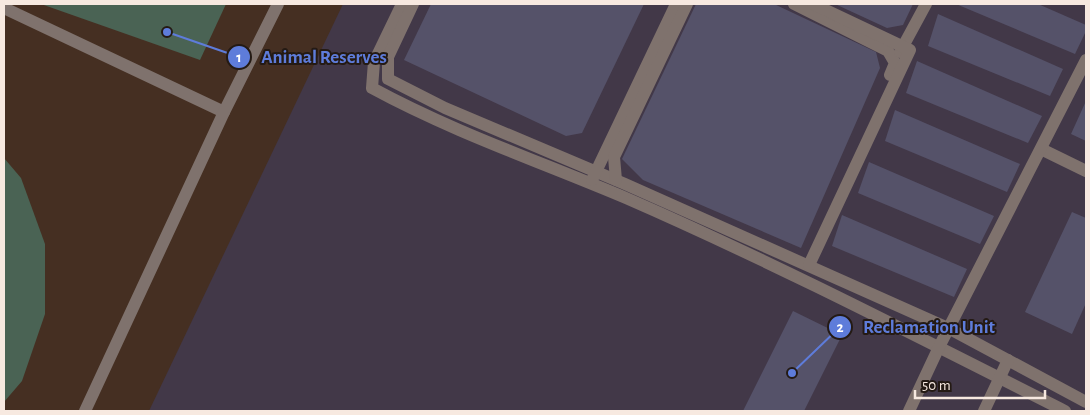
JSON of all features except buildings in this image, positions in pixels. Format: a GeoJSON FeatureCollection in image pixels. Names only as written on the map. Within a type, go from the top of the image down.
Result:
{"type":"FeatureCollection","features":[{"type":"Feature","properties":{"kind":"street"},"geometry":{"type":"LineString","coordinates":[[85,411],[224,112],[278,4]]}},
{"type":"Feature","properties":{"kind":"street"},"geometry":{"type":"LineString","coordinates":[[402,4],[374,62],[372,88],[428,116],[593,178],[616,180],[950,329],[1086,402]]}},
{"type":"Feature","properties":{"kind":"street"},"geometry":{"type":"LineString","coordinates":[[413,4],[388,57],[388,79],[939,347],[1065,411]]}},
{"type":"Feature","properties":{"kind":"street"},"geometry":{"type":"LineString","coordinates":[[593,178],[676,4]]}},
{"type":"Feature","properties":{"kind":"street"},"geometry":{"type":"LineString","coordinates":[[616,180],[614,157],[686,4]]}},
{"type":"Feature","properties":{"kind":"street"},"geometry":{"type":"LineString","coordinates":[[794,4],[888,51],[896,63]]}},
{"type":"Feature","properties":{"kind":"street"},"geometry":{"type":"LineString","coordinates":[[813,4],[906,48]]}},
{"type":"Feature","properties":{"kind":"street"},"geometry":{"type":"LineString","coordinates":[[805,264],[926,4]]}},
{"type":"Feature","properties":{"kind":"street"},"geometry":{"type":"LineString","coordinates":[[805,264],[896,63],[932,4]]}},
{"type":"Feature","properties":{"kind":"street"},"geometry":{"type":"LineString","coordinates":[[4,8],[224,112]]}},
{"type":"Feature","properties":{"kind":"street"},"geometry":{"type":"LineString","coordinates":[[909,411],[939,347],[950,329],[1086,60]]}},
{"type":"Feature","properties":{"kind":"street"},"geometry":{"type":"LineString","coordinates":[[1041,148],[1086,171]]}},
{"type":"Feature","properties":{"kind":"street"},"geometry":{"type":"LineString","coordinates":[[984,411],[1008,360]]}},
{"type":"Feature","properties":{"kind":"shaded area"},"geometry":{"type":"Polygon","coordinates":[[[343,4],[1086,4],[1086,411],[149,411],[343,4]]]}},
{"type":"Feature","properties":{"kind":"green space"},"geometry":{"type":"Polygon","coordinates":[[[41,4],[226,4],[200,60],[41,4]]]}},
{"type":"Feature","properties":{"kind":"green space"},"geometry":{"type":"Polygon","coordinates":[[[4,158],[21,178],[45,244],[45,314],[22,381],[4,402],[4,158]]]}},
{"type":"Feature","properties":{"kind":"place","name":"Animal Reserves"},"geometry":{"type":"Point","coordinates":[167,32]}},
{"type":"Feature","properties":{"kind":"place","name":"Reclamation Unit"},"geometry":{"type":"Point","coordinates":[792,373]}}]}
